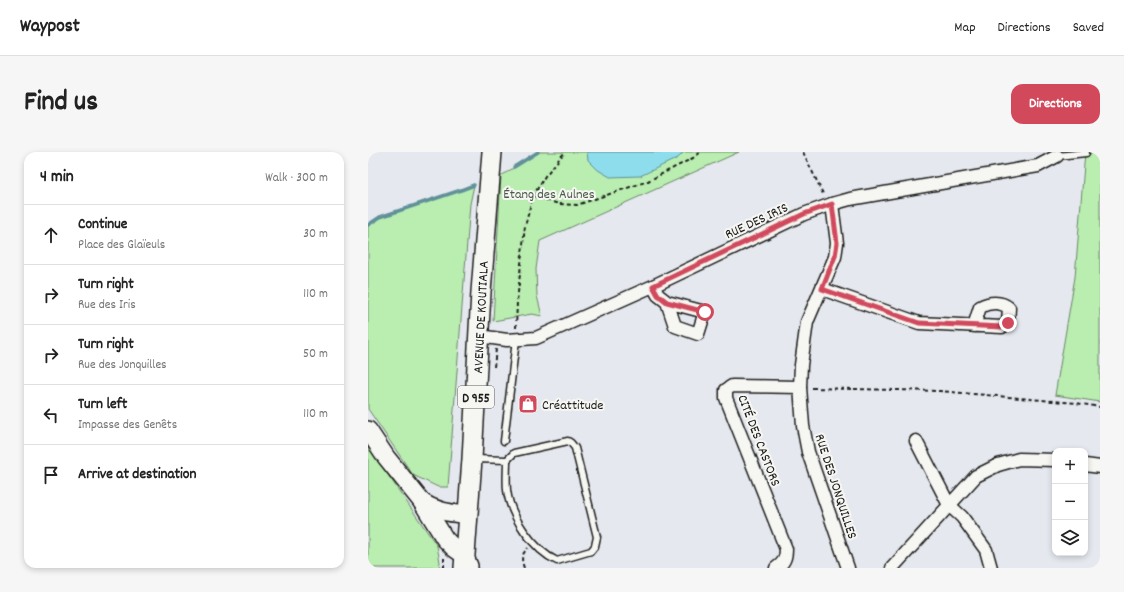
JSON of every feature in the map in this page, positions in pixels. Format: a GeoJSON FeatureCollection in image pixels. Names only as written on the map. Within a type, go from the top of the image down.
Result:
{"type":"FeatureCollection","features":[{"type":"Feature","properties":{"kind":"main road","name":"AVENUE DE KOUTIALA"},"geometry":{"type":"LineString","coordinates":[[464,565],[472,458],[481,292],[492,152]]}},
{"type":"Feature","properties":{"kind":"street","name":"RUE DES IRIS"},"geometry":{"type":"LineString","coordinates":[[479,336],[507,340],[536,338],[653,286],[804,214],[832,204],[850,199],[1038,166],[1057,156]]}},
{"type":"Feature","properties":{"kind":"street","name":"RUE DES JONQUILLES"},"geometry":{"type":"LineString","coordinates":[[832,204],[837,243],[835,256],[807,322],[801,365],[800,387],[803,426],[808,452],[848,568]]}},
{"type":"Feature","properties":{"kind":"street"},"geometry":{"type":"LineString","coordinates":[[653,286],[658,295],[667,302]]}},
{"type":"Feature","properties":{"kind":"street"},"geometry":{"type":"LineString","coordinates":[[822,289],[919,323],[974,326]]}},
{"type":"Feature","properties":{"kind":"street","name":"CITÉ DES CASTORS"},"geometry":{"type":"LineString","coordinates":[[776,568],[782,564],[786,557],[786,549],[726,398],[726,390],[732,386],[800,387]]}},
{"type":"Feature","properties":{"kind":"street"},"geometry":{"type":"LineString","coordinates":[[368,430],[386,457],[422,502],[445,539],[454,548],[464,565]]}},
{"type":"Feature","properties":{"kind":"street"},"geometry":{"type":"LineString","coordinates":[[916,441],[949,504],[962,517],[986,550],[991,568]]}},
{"type":"Feature","properties":{"kind":"street"},"geometry":{"type":"LineString","coordinates":[[892,568],[976,476],[998,465],[1019,459],[1052,460]]}},
{"type":"Feature","properties":{"kind":"street"},"geometry":{"type":"LineString","coordinates":[[1088,465],[1100,467]]}},
{"type":"Feature","properties":{"kind":"street"},"geometry":{"type":"LineString","coordinates":[[422,502],[431,508],[443,512],[468,515]]}},
{"type":"Feature","properties":{"kind":"lane"},"geometry":{"type":"LineString","coordinates":[[1057,156],[1086,153]]}},
{"type":"Feature","properties":{"kind":"lane"},"geometry":{"type":"LineString","coordinates":[[504,441],[516,340]]}},
{"type":"Feature","properties":{"kind":"lane"},"geometry":{"type":"LineString","coordinates":[[568,441],[572,443],[575,448],[596,537],[595,546],[591,551],[557,561],[550,558],[535,543],[523,529],[511,510],[507,491],[507,460],[514,453],[562,442],[568,441]]}},
{"type":"Feature","properties":{"kind":"lane"},"geometry":{"type":"LineString","coordinates":[[472,458],[507,460]]}},
{"type":"Feature","properties":{"kind":"path"},"geometry":{"type":"LineString","coordinates":[[516,340],[516,302],[525,226],[533,196],[545,176],[565,152]]}},
{"type":"Feature","properties":{"kind":"path"},"geometry":{"type":"LineString","coordinates":[[533,196],[559,204],[577,205],[648,181],[693,158],[701,152]]}},
{"type":"Feature","properties":{"kind":"path"},"geometry":{"type":"LineString","coordinates":[[803,152],[824,195],[832,204]]}},
{"type":"Feature","properties":{"kind":"path"},"geometry":{"type":"LineString","coordinates":[[800,387],[940,391],[1076,403],[1100,407]]}},
{"type":"Feature","properties":{"kind":"path"},"geometry":{"type":"LineString","coordinates":[[524,568],[521,558],[523,553],[535,543]]}},
{"type":"Feature","properties":{"kind":"green space","name":"Étang des Aulnes"},"geometry":{"type":"Polygon","coordinates":[[[538,152],[739,152],[540,241],[536,269],[537,296],[542,316],[532,314],[493,321],[501,176],[538,152]]]}},
{"type":"Feature","properties":{"kind":"green space"},"geometry":{"type":"Polygon","coordinates":[[[1085,152],[1100,152],[1100,402],[1055,395],[1075,277],[1085,152]]]}},
{"type":"Feature","properties":{"kind":"green space"},"geometry":{"type":"Polygon","coordinates":[[[474,185],[470,204],[448,487],[438,487],[413,475],[368,409],[368,225],[380,217],[474,185]]]}},
{"type":"Feature","properties":{"kind":"green space"},"geometry":{"type":"Polygon","coordinates":[[[368,446],[437,546],[440,562],[439,568],[368,568],[368,446]]]}},
{"type":"Feature","properties":{"kind":"water","name":"Étang des Aulnes"},"geometry":{"type":"Polygon","coordinates":[[[587,152],[684,152],[678,158],[640,176],[610,177],[598,170],[588,160],[587,152]]]}},
{"type":"Feature","properties":{"kind":"waterway"},"geometry":{"type":"LineString","coordinates":[[514,167],[538,152]]}},
{"type":"Feature","properties":{"kind":"waterway"},"geometry":{"type":"LineString","coordinates":[[368,225],[380,217],[474,185]]}},
{"type":"Feature","properties":{"kind":"place","name":"Créattitude"},"geometry":{"type":"Point","coordinates":[528,404]}},
{"type":"Feature","properties":{"kind":"route"},"geometry":{"type":"LineString","coordinates":[[705,312],[667,302],[658,295],[653,286],[804,214],[832,204],[837,243],[835,256],[822,289],[919,323],[1002,327],[1008,323]]}}]}
